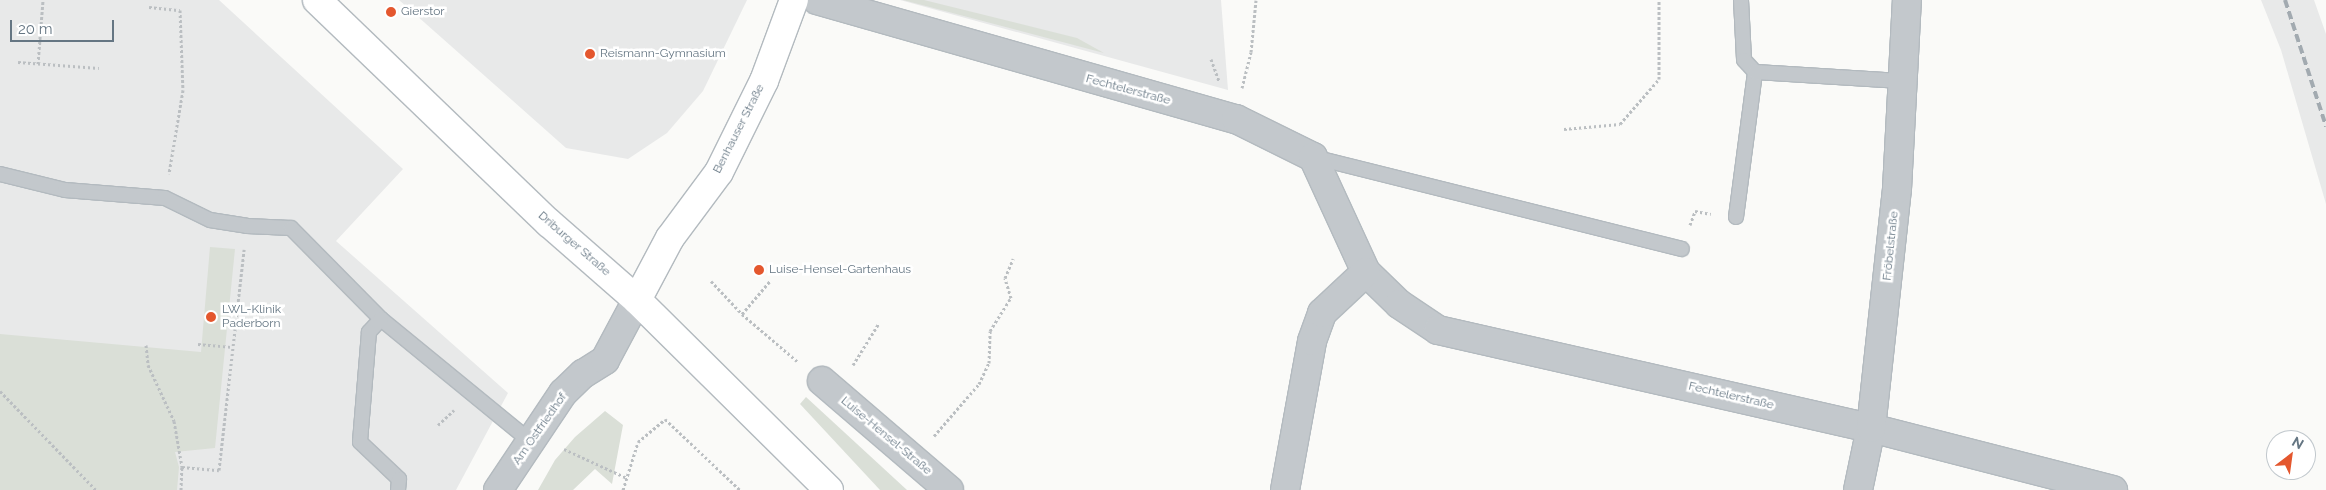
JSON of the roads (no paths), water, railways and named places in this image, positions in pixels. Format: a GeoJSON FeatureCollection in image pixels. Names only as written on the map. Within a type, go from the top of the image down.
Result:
{"type":"FeatureCollection","features":[{"type":"Feature","properties":{"kind":"main road","name":"Driburger Straße"},"geometry":{"type":"LineString","coordinates":[[317,0],[549,223],[637,300],[829,490]]}},
{"type":"Feature","properties":{"kind":"main road","name":"Benhauser Straße"},"geometry":{"type":"LineString","coordinates":[[637,300],[670,238],[719,172],[764,81],[794,0]]}},
{"type":"Feature","properties":{"kind":"street","name":"Fechtelerstraße"},"geometry":{"type":"LineString","coordinates":[[816,0],[1236,119],[1313,157],[1366,272],[1399,304],[1438,330],[1871,428],[2113,490]]}},
{"type":"Feature","properties":{"kind":"street","name":"Fröbelstraße"},"geometry":{"type":"LineString","coordinates":[[1858,490],[1871,428],[1897,189],[1907,0]]}},
{"type":"Feature","properties":{"kind":"street"},"geometry":{"type":"LineString","coordinates":[[1285,490],[1312,341],[1322,313],[1366,272]]}},
{"type":"Feature","properties":{"kind":"street","name":"Am Ostfriedhof"},"geometry":{"type":"LineString","coordinates":[[498,490],[563,393],[583,374],[605,360],[637,300]]}},
{"type":"Feature","properties":{"kind":"street","name":"Luise-Hensel-Straße"},"geometry":{"type":"LineString","coordinates":[[822,381],[949,490]]}},
{"type":"Feature","properties":{"kind":"lane"},"geometry":{"type":"LineString","coordinates":[[1741,0],[1744,60],[1755,72],[1902,80]]}},
{"type":"Feature","properties":{"kind":"lane"},"geometry":{"type":"LineString","coordinates":[[1736,217],[1755,72]]}},
{"type":"Feature","properties":{"kind":"lane"},"geometry":{"type":"LineString","coordinates":[[1313,157],[1682,249]]}},
{"type":"Feature","properties":{"kind":"lane"},"geometry":{"type":"LineString","coordinates":[[0,174],[65,190],[165,198],[210,220],[246,226],[291,228],[381,319],[531,439]]}},
{"type":"Feature","properties":{"kind":"lane"},"geometry":{"type":"LineString","coordinates":[[381,319],[369,332],[360,442],[399,479],[398,490]]}},
{"type":"Feature","properties":{"kind":"railway"},"geometry":{"type":"LineString","coordinates":[[2285,0],[2326,126]]}},
{"type":"Feature","properties":{"kind":"place","name":"Gierstor"},"geometry":{"type":"Point","coordinates":[391,12]}},
{"type":"Feature","properties":{"kind":"place","name":"Reismann-Gymnasium"},"geometry":{"type":"Point","coordinates":[590,54]}},
{"type":"Feature","properties":{"kind":"place","name":"Luise-Hensel-Gartenhaus"},"geometry":{"type":"Point","coordinates":[759,270]}},
{"type":"Feature","properties":{"kind":"place","name":"LWL-Klinik Paderborn"},"geometry":{"type":"Point","coordinates":[211,317]}}]}
